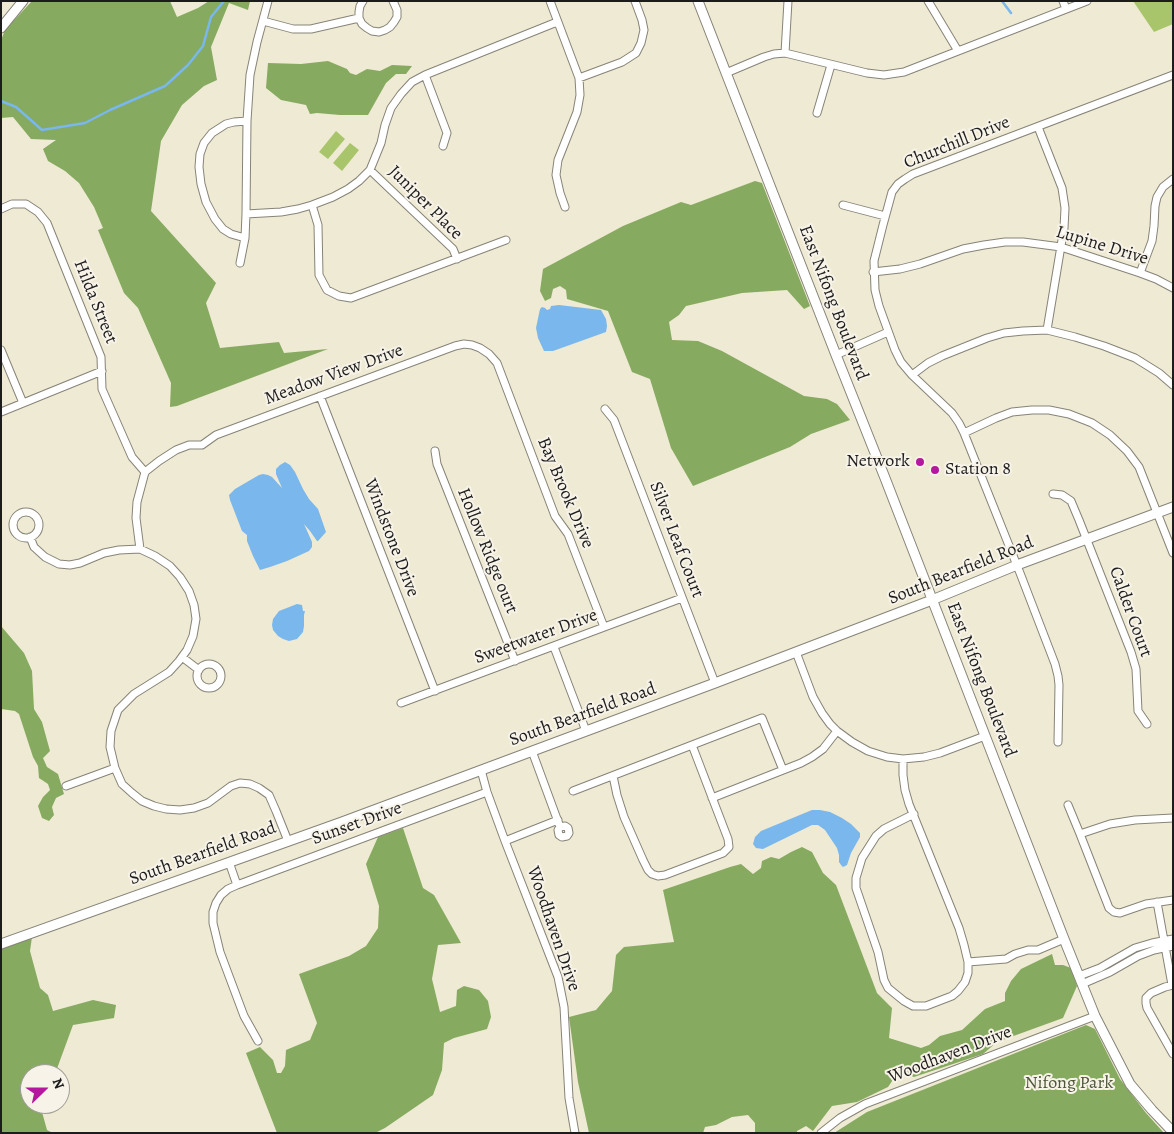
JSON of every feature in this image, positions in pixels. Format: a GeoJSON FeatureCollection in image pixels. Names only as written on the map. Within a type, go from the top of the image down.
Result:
{"type":"FeatureCollection","features":[{"type":"Feature","properties":{"kind":"street"},"geometry":{"type":"LineString","coordinates":[[1,28],[23,1]]}},
{"type":"Feature","properties":{"kind":"street"},"geometry":{"type":"LineString","coordinates":[[240,263],[245,238],[247,121],[250,74],[268,1]]}},
{"type":"Feature","properties":{"kind":"street"},"geometry":{"type":"LineString","coordinates":[[363,1],[359,12],[362,24],[372,31],[379,32],[390,27],[394,22],[397,10],[393,1]]}},
{"type":"Feature","properties":{"kind":"street"},"geometry":{"type":"LineString","coordinates":[[550,1],[579,78],[580,95],[577,112],[558,160],[556,175],[565,207]]}},
{"type":"Feature","properties":{"kind":"street"},"geometry":{"type":"LineString","coordinates":[[579,78],[622,62],[636,53],[644,30],[635,1]]}},
{"type":"Feature","properties":{"kind":"street","name":"East Nifong Boulevard"},"geometry":{"type":"LineString","coordinates":[[698,1],[1095,1016],[1130,1084],[1173,1132]]}},
{"type":"Feature","properties":{"kind":"street"},"geometry":{"type":"LineString","coordinates":[[785,53],[788,1]]}},
{"type":"Feature","properties":{"kind":"street"},"geometry":{"type":"LineString","coordinates":[[928,1],[958,51]]}},
{"type":"Feature","properties":{"kind":"street"},"geometry":{"type":"LineString","coordinates":[[1063,1],[1066,9]]}},
{"type":"Feature","properties":{"kind":"street"},"geometry":{"type":"LineString","coordinates":[[726,73],[764,57],[785,53],[867,73],[884,75],[904,72],[1087,1]]}},
{"type":"Feature","properties":{"kind":"street"},"geometry":{"type":"LineString","coordinates":[[263,21],[293,29],[312,29],[360,18]]}},
{"type":"Feature","properties":{"kind":"street","name":"Juniper Place"},"geometry":{"type":"LineString","coordinates":[[246,214],[281,212],[312,205],[348,189],[370,170],[381,143],[391,108],[412,82],[557,22]]}},
{"type":"Feature","properties":{"kind":"street"},"geometry":{"type":"LineString","coordinates":[[817,113],[831,65]]}},
{"type":"Feature","properties":{"kind":"street"},"geometry":{"type":"LineString","coordinates":[[425,75],[447,133],[443,146]]}},
{"type":"Feature","properties":{"kind":"street","name":"Churchill Drive"},"geometry":{"type":"LineString","coordinates":[[1058,742],[1058,676],[1017,566],[964,433],[952,413],[901,362],[879,306],[875,290],[874,261],[892,192],[904,179],[1173,75]]}},
{"type":"Feature","properties":{"kind":"street"},"geometry":{"type":"LineString","coordinates":[[245,238],[231,234],[215,219],[206,202],[199,167],[200,154],[204,143],[212,133],[226,124],[247,121]]}},
{"type":"Feature","properties":{"kind":"street"},"geometry":{"type":"LineString","coordinates":[[1038,127],[1062,188],[1065,208],[1064,228],[1047,330]]}},
{"type":"Feature","properties":{"kind":"street","name":"Juniper Place"},"geometry":{"type":"LineString","coordinates":[[370,170],[453,249],[457,259]]}},
{"type":"Feature","properties":{"kind":"street"},"geometry":{"type":"LineString","coordinates":[[1140,273],[1152,241],[1157,197],[1163,187],[1173,179]]}},
{"type":"Feature","properties":{"kind":"street","name":"Hilda Street"},"geometry":{"type":"LineString","coordinates":[[1,209],[12,204],[26,204],[38,212],[47,223],[101,357],[102,388],[132,457],[145,472]]}},
{"type":"Feature","properties":{"kind":"street","name":"Juniper Place"},"geometry":{"type":"LineString","coordinates":[[312,205],[318,225],[318,275],[327,290],[339,296],[351,298],[506,240]]}},
{"type":"Feature","properties":{"kind":"street"},"geometry":{"type":"LineString","coordinates":[[843,205],[885,216]]}},
{"type":"Feature","properties":{"kind":"street","name":"Lupine Drive"},"geometry":{"type":"LineString","coordinates":[[874,272],[920,264],[962,249],[1005,242],[1023,242],[1061,247],[1140,273],[1173,288]]}},
{"type":"Feature","properties":{"kind":"street"},"geometry":{"type":"LineString","coordinates":[[912,375],[928,363],[942,356],[987,338],[1023,331],[1047,330],[1104,346],[1135,358],[1159,373],[1173,385]]}},
{"type":"Feature","properties":{"kind":"street"},"geometry":{"type":"LineString","coordinates":[[836,354],[888,332]]}},
{"type":"Feature","properties":{"kind":"street","name":"Meadow View Drive"},"geometry":{"type":"LineString","coordinates":[[145,472],[159,460],[176,450],[189,445],[202,445],[216,435],[455,346],[464,344],[480,348]]}},
{"type":"Feature","properties":{"kind":"street","name":"Bay Brook Drive"},"geometry":{"type":"LineString","coordinates":[[480,348],[489,354],[496,363],[555,516],[568,534],[604,627]]}},
{"type":"Feature","properties":{"kind":"street"},"geometry":{"type":"LineString","coordinates":[[1,350],[22,403]]}},
{"type":"Feature","properties":{"kind":"street"},"geometry":{"type":"LineString","coordinates":[[1,412],[102,371]]}},
{"type":"Feature","properties":{"kind":"street","name":"Windstone Drive"},"geometry":{"type":"LineString","coordinates":[[320,396],[435,691]]}},
{"type":"Feature","properties":{"kind":"street","name":"Silver Leaf Court"},"geometry":{"type":"LineString","coordinates":[[605,409],[614,420],[715,683]]}},
{"type":"Feature","properties":{"kind":"street"},"geometry":{"type":"LineString","coordinates":[[964,433],[1012,412],[1032,410],[1050,410],[1069,414],[1092,423],[1110,435],[1127,451],[1139,467],[1173,553]]}},
{"type":"Feature","properties":{"kind":"street","name":"Hollow Ridge ourt"},"geometry":{"type":"LineString","coordinates":[[435,451],[437,464],[515,660]]}},
{"type":"Feature","properties":{"kind":"street"},"geometry":{"type":"LineString","coordinates":[[140,549],[136,502],[145,472]]}},
{"type":"Feature","properties":{"kind":"street","name":"Calder Court"},"geometry":{"type":"LineString","coordinates":[[1053,494],[1062,495],[1071,501],[1087,539],[1136,669],[1138,711],[1147,724]]}},
{"type":"Feature","properties":{"kind":"street","name":"South Bearfield Road"},"geometry":{"type":"LineString","coordinates":[[1,944],[288,841],[715,683],[1173,507]]}},
{"type":"Feature","properties":{"kind":"street"},"geometry":{"type":"LineString","coordinates":[[30,537],[34,547],[45,558],[58,564],[70,565],[104,553],[140,549],[170,566],[189,591],[196,619],[193,636],[187,650],[170,672],[134,694],[118,710],[111,731],[110,747],[115,768],[122,784],[142,801],[166,809],[180,810],[208,803],[231,786],[240,783],[250,784],[269,795],[288,841]]}},
{"type":"Feature","properties":{"kind":"street","name":"Sweetwater Drive"},"geometry":{"type":"LineString","coordinates":[[401,703],[682,598]]}},
{"type":"Feature","properties":{"kind":"street"},"geometry":{"type":"LineString","coordinates":[[554,646],[586,731]]}},
{"type":"Feature","properties":{"kind":"street"},"geometry":{"type":"LineString","coordinates":[[796,652],[813,697],[822,713],[837,731],[868,751],[887,757],[903,759],[924,757],[985,736]]}},
{"type":"Feature","properties":{"kind":"street"},"geometry":{"type":"LineString","coordinates":[[182,657],[199,670]]}},
{"type":"Feature","properties":{"kind":"street"},"geometry":{"type":"LineString","coordinates":[[572,791],[762,718],[782,770]]}},
{"type":"Feature","properties":{"kind":"street"},"geometry":{"type":"LineString","coordinates":[[712,798],[801,763],[823,749],[837,731]]}},
{"type":"Feature","properties":{"kind":"street"},"geometry":{"type":"LineString","coordinates":[[613,776],[624,817],[642,860],[652,874],[664,875],[723,852],[729,847],[728,839],[692,745]]}},
{"type":"Feature","properties":{"kind":"street"},"geometry":{"type":"LineString","coordinates":[[505,841],[559,824],[532,751]]}},
{"type":"Feature","properties":{"kind":"street"},"geometry":{"type":"LineString","coordinates":[[903,759],[905,790],[959,928],[968,962],[966,982],[958,991],[952,996],[926,1006],[913,1006],[888,988],[856,888],[856,878],[862,858],[876,836],[884,829],[914,814]]}},
{"type":"Feature","properties":{"kind":"street"},"geometry":{"type":"LineString","coordinates":[[66,786],[115,768]]}},
{"type":"Feature","properties":{"kind":"street","name":"Woodhaven Drive"},"geometry":{"type":"LineString","coordinates":[[481,770],[505,841],[558,977],[564,1007],[569,1098],[575,1133]]}},
{"type":"Feature","properties":{"kind":"street","name":"Sunset Drive"},"geometry":{"type":"LineString","coordinates":[[258,1041],[244,1016],[220,952],[213,923],[213,912],[221,895],[228,889],[238,885],[487,792]]}},
{"type":"Feature","properties":{"kind":"street"},"geometry":{"type":"LineString","coordinates":[[1068,805],[1109,908],[1114,912],[1120,913],[1146,904],[1173,900]]}},
{"type":"Feature","properties":{"kind":"street"},"geometry":{"type":"LineString","coordinates":[[1080,834],[1110,824],[1135,820],[1173,818]]}},
{"type":"Feature","properties":{"kind":"street"},"geometry":{"type":"LineString","coordinates":[[229,862],[238,885]]}},
{"type":"Feature","properties":{"kind":"street"},"geometry":{"type":"LineString","coordinates":[[1157,902],[1167,945],[1173,986],[1164,987],[1151,993],[1146,998],[1146,1003],[1151,1016],[1173,1054]]}},
{"type":"Feature","properties":{"kind":"street"},"geometry":{"type":"LineString","coordinates":[[968,962],[1006,959],[1028,950],[1038,950],[1064,939]]}},
{"type":"Feature","properties":{"kind":"street"},"geometry":{"type":"LineString","coordinates":[[1080,980],[1100,968],[1167,945],[1173,939]]}},
{"type":"Feature","properties":{"kind":"street","name":"Woodhaven Drive"},"geometry":{"type":"LineString","coordinates":[[821,1133],[840,1118],[865,1104],[1095,1016]]}},
{"type":"Feature","properties":{"kind":"green space"},"geometry":{"type":"Polygon","coordinates":[[[32,1],[170,1],[177,17],[209,1],[250,1],[248,10],[229,3],[211,47],[217,80],[204,86],[182,105],[161,141],[151,211],[216,283],[206,303],[220,348],[279,342],[284,353],[328,349],[170,407],[171,383],[138,308],[124,293],[98,230],[103,228],[94,207],[79,183],[65,171],[48,161],[43,149],[56,140],[31,139],[13,117],[1,118],[1,40],[5,30],[32,1]]]}},
{"type":"Feature","properties":{"kind":"green space"},"geometry":{"type":"Polygon","coordinates":[[[1133,1],[1173,1],[1173,24],[1154,32],[1133,1]]]}},
{"type":"Feature","properties":{"kind":"green space"},"geometry":{"type":"Polygon","coordinates":[[[328,61],[356,75],[367,69],[380,71],[392,65],[412,66],[406,74],[396,74],[386,83],[368,115],[310,114],[306,105],[281,100],[266,88],[268,63],[301,64],[328,61]]]}},
{"type":"Feature","properties":{"kind":"green space"},"geometry":{"type":"Polygon","coordinates":[[[336,131],[345,139],[328,159],[319,152],[336,131]]]}},
{"type":"Feature","properties":{"kind":"green space"},"geometry":{"type":"Polygon","coordinates":[[[350,143],[359,150],[342,171],[333,163],[350,143]]]}},
{"type":"Feature","properties":{"kind":"green space"},"geometry":{"type":"Polygon","coordinates":[[[755,181],[762,183],[810,306],[804,309],[787,290],[742,293],[686,306],[679,315],[669,322],[672,340],[698,341],[722,351],[804,396],[827,399],[837,404],[850,420],[811,434],[790,447],[693,486],[671,448],[650,379],[632,372],[608,311],[567,299],[566,290],[560,286],[553,289],[551,298],[545,301],[540,291],[543,269],[623,226],[681,202],[691,205],[755,181]]]}},
{"type":"Feature","properties":{"kind":"green space"},"geometry":{"type":"Polygon","coordinates":[[[1,626],[24,653],[32,671],[34,709],[42,722],[50,751],[43,758],[47,767],[58,774],[64,794],[56,798],[52,807],[54,815],[49,821],[42,818],[38,806],[50,790],[48,784],[39,778],[38,766],[33,757],[19,714],[15,711],[1,709],[1,626]]]}},
{"type":"Feature","properties":{"kind":"green space"},"geometry":{"type":"Polygon","coordinates":[[[403,828],[423,888],[434,895],[461,943],[438,945],[432,979],[440,1012],[456,1006],[457,990],[464,986],[479,990],[488,1001],[491,1017],[487,1029],[454,1038],[444,1043],[442,1070],[433,1095],[375,1133],[277,1133],[246,1053],[260,1047],[273,1060],[277,1073],[281,1073],[285,1066],[286,1050],[310,1040],[317,1023],[299,974],[349,956],[366,946],[378,928],[379,906],[366,864],[378,837],[403,828]]]}},
{"type":"Feature","properties":{"kind":"green space"},"geometry":{"type":"Polygon","coordinates":[[[802,847],[812,852],[823,873],[836,885],[877,993],[892,1008],[889,1038],[921,1048],[929,1045],[940,1036],[962,1030],[985,1009],[1005,1001],[1005,993],[1011,981],[1021,969],[1052,954],[1055,965],[1071,968],[1077,986],[1063,1018],[997,1042],[983,1054],[914,1077],[899,1071],[888,1087],[857,1102],[832,1106],[813,1131],[806,1126],[797,1131],[797,1133],[755,1133],[755,1123],[748,1115],[732,1117],[716,1125],[705,1127],[703,1133],[589,1133],[578,1082],[569,1017],[596,1010],[612,991],[616,955],[624,947],[674,942],[663,890],[741,864],[753,874],[761,868],[762,861],[771,857],[779,859],[802,847]]]}},
{"type":"Feature","properties":{"kind":"green space"},"geometry":{"type":"Polygon","coordinates":[[[32,937],[30,951],[40,988],[48,995],[53,1011],[93,1000],[116,1005],[114,1018],[73,1025],[59,1064],[20,1064],[20,1114],[43,1114],[47,1130],[53,1133],[1,1133],[1,948],[32,937]]]}},
{"type":"Feature","properties":{"kind":"green space","name":"Nifong Park"},"geometry":{"type":"Polygon","coordinates":[[[1086,1025],[1095,1029],[1120,1079],[1164,1133],[834,1133],[867,1112],[1086,1025]]]}},
{"type":"Feature","properties":{"kind":"water"},"geometry":{"type":"Polygon","coordinates":[[[559,305],[601,310],[606,319],[606,332],[553,351],[544,351],[536,328],[540,309],[542,307],[547,310],[551,306],[559,305]]]}},
{"type":"Feature","properties":{"kind":"water"},"geometry":{"type":"Polygon","coordinates":[[[285,462],[295,472],[309,499],[318,509],[326,532],[317,541],[304,524],[312,542],[312,547],[309,551],[260,570],[247,541],[247,535],[242,531],[229,495],[235,489],[263,474],[272,477],[282,488],[276,474],[276,469],[285,462]]]}},
{"type":"Feature","properties":{"kind":"water"},"geometry":{"type":"Polygon","coordinates":[[[297,604],[302,605],[303,611],[305,611],[303,632],[297,639],[289,641],[278,636],[273,630],[273,619],[279,611],[297,604]]]}},
{"type":"Feature","properties":{"kind":"water"},"geometry":{"type":"Polygon","coordinates":[[[812,810],[830,812],[851,824],[860,833],[860,837],[847,865],[843,867],[841,865],[837,848],[825,830],[818,825],[812,825],[763,849],[756,848],[753,844],[755,837],[761,831],[812,810]]]}},
{"type":"Feature","properties":{"kind":"waterway"},"geometry":{"type":"LineString","coordinates":[[1,101],[16,107],[42,130],[85,123],[165,86],[188,65],[203,46],[211,17],[224,1]]}},
{"type":"Feature","properties":{"kind":"waterway"},"geometry":{"type":"LineString","coordinates":[[1002,1],[1011,13]]}},
{"type":"Feature","properties":{"kind":"place","name":"Network"},"geometry":{"type":"Point","coordinates":[920,462]}},
{"type":"Feature","properties":{"kind":"place","name":"Station 8"},"geometry":{"type":"Point","coordinates":[935,470]}}]}
